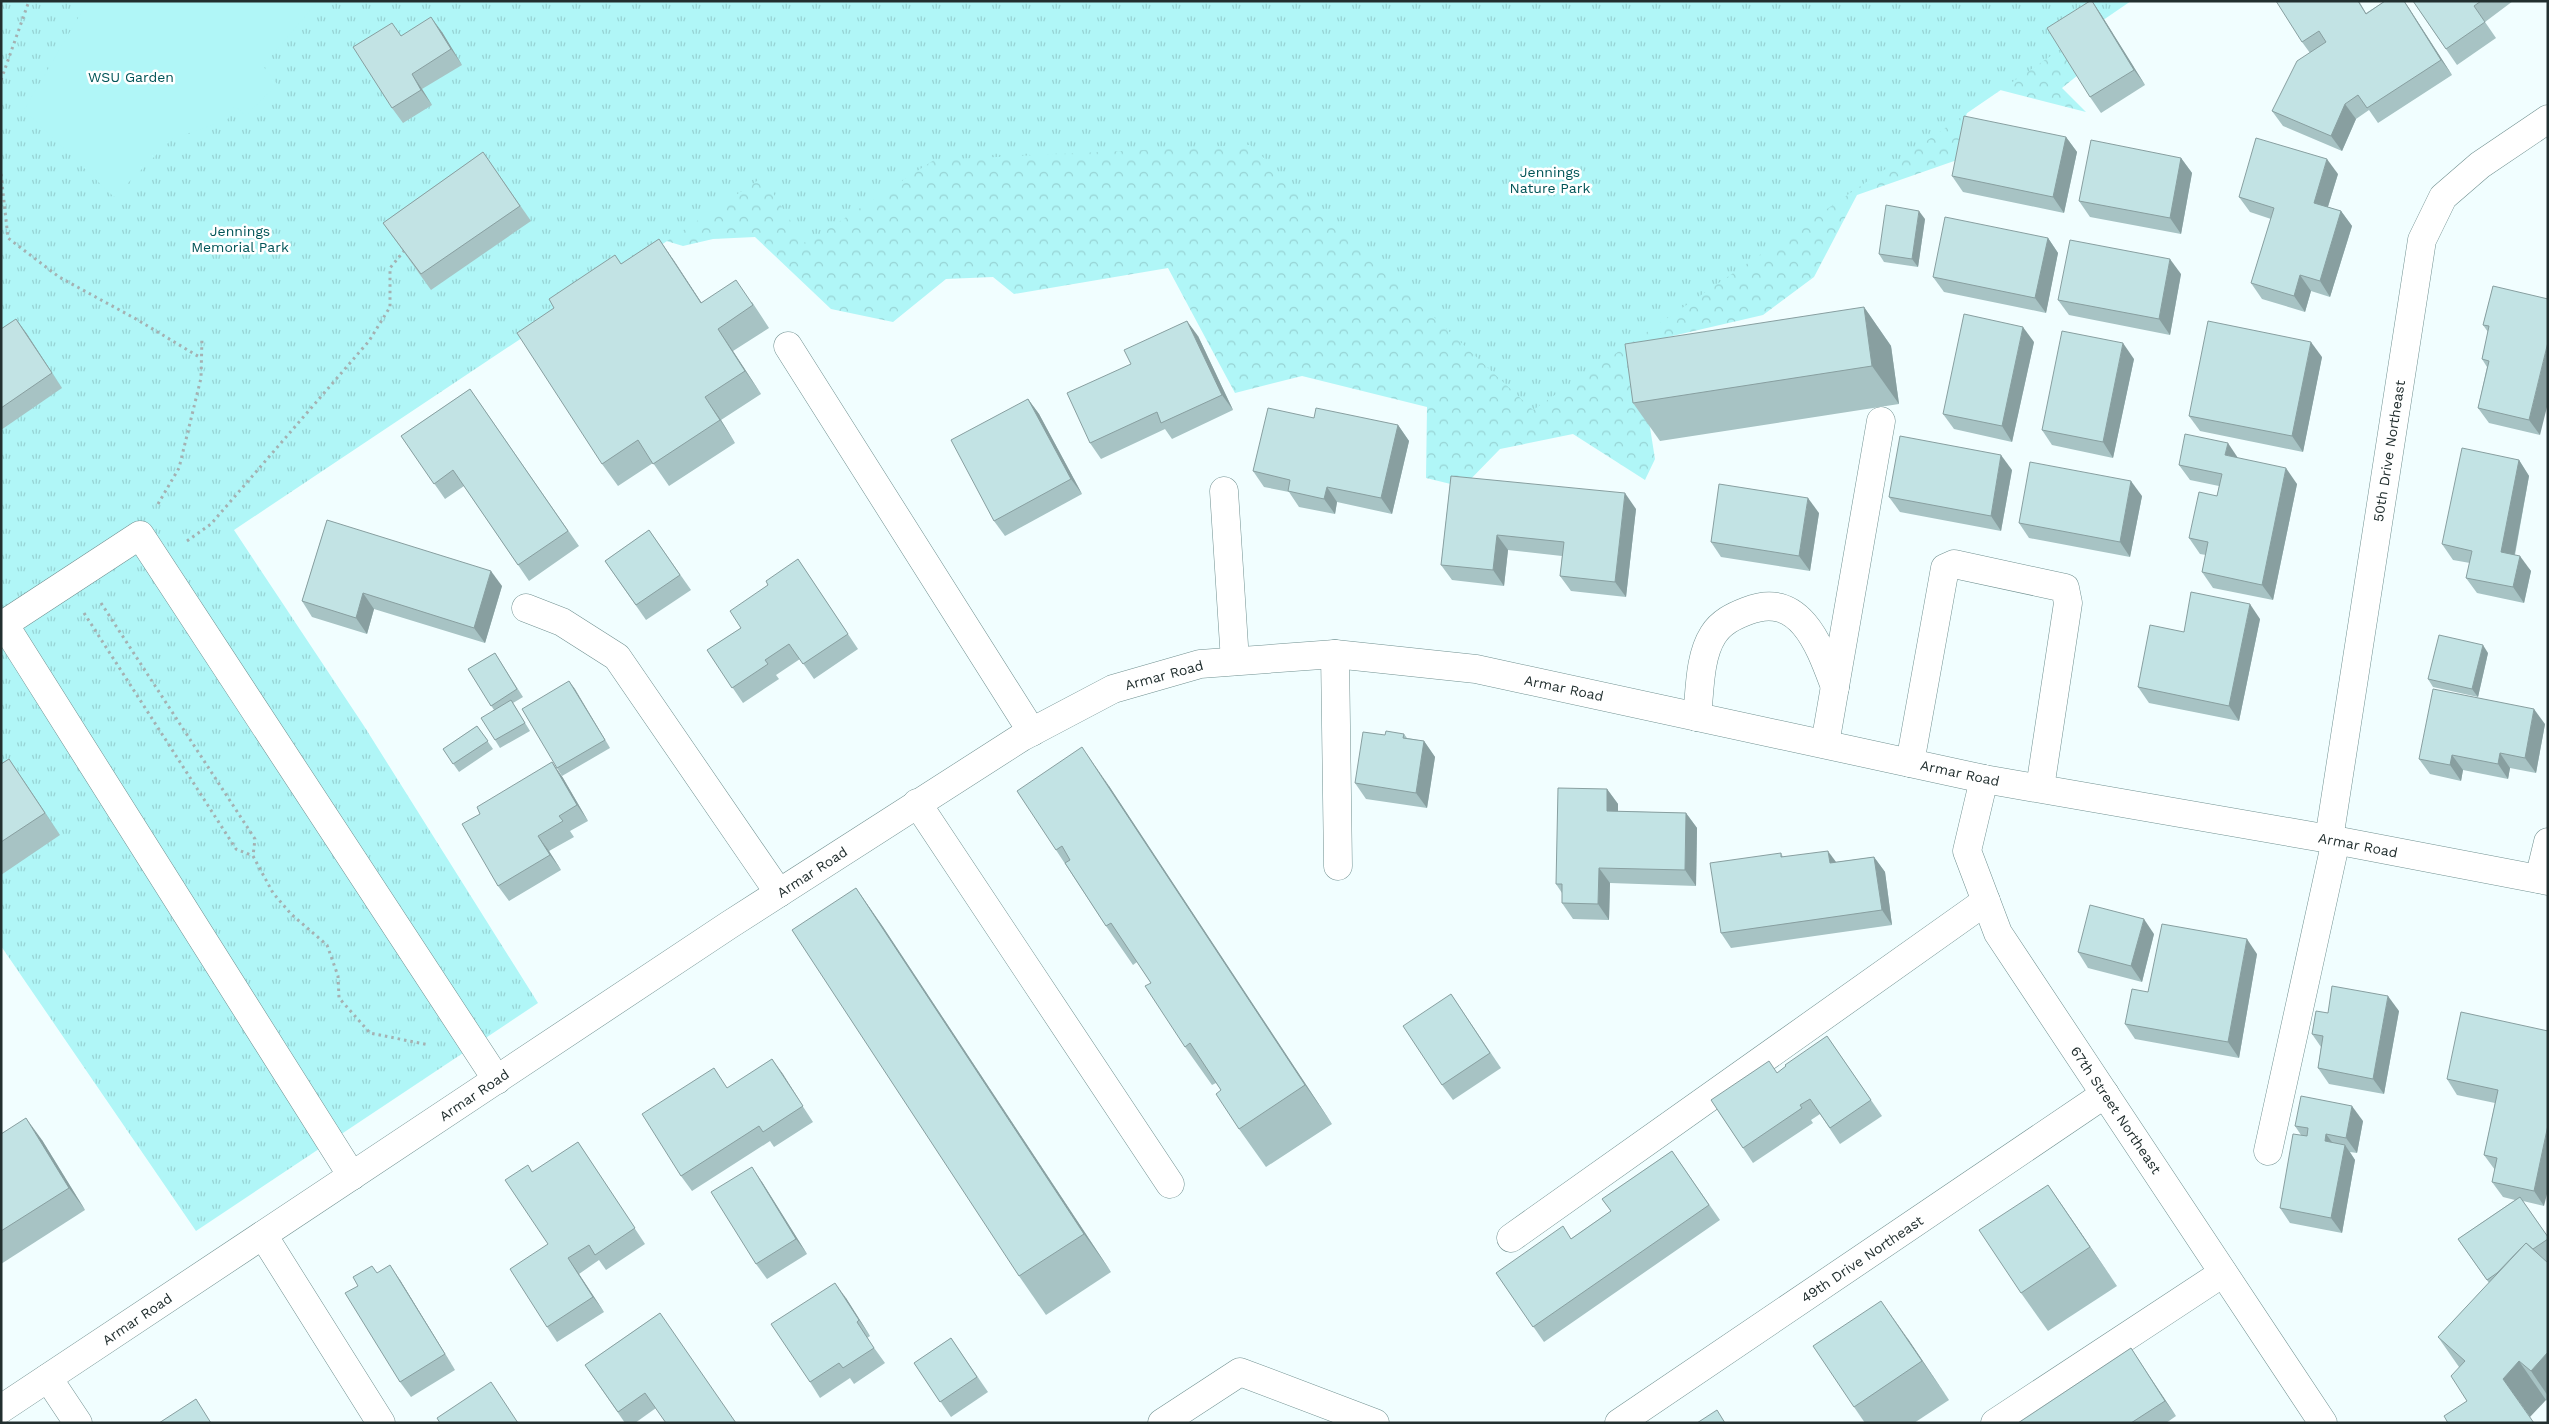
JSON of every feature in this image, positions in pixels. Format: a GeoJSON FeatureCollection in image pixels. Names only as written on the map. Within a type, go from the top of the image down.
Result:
{"type":"FeatureCollection","features":[{"type":"Feature","properties":{"kind":"street","name":"50th Drive Northeast"},"geometry":{"type":"LineString","coordinates":[[2268,1151],[2333,840],[2422,240],[2443,197],[2480,165],[2548,119]]}},
{"type":"Feature","properties":{"kind":"street"},"geometry":{"type":"LineString","coordinates":[[788,346],[1032,732]]}},
{"type":"Feature","properties":{"kind":"street"},"geometry":{"type":"LineString","coordinates":[[1825,744],[1881,421]]}},
{"type":"Feature","properties":{"kind":"street"},"geometry":{"type":"LineString","coordinates":[[1224,491],[1235,661]]}},
{"type":"Feature","properties":{"kind":"street"},"geometry":{"type":"LineString","coordinates":[[352,1176],[3,625],[140,535],[497,1080]]}},
{"type":"Feature","properties":{"kind":"street"},"geometry":{"type":"LineString","coordinates":[[1910,763],[1945,568],[1954,564],[2065,588],[2068,603],[2040,788]]}},
{"type":"Feature","properties":{"kind":"street"},"geometry":{"type":"LineString","coordinates":[[1697,717],[1702,666],[1713,635],[1724,622],[1761,606],[1781,606],[1804,623],[1818,643],[1835,688]]}},
{"type":"Feature","properties":{"kind":"street"},"geometry":{"type":"LineString","coordinates":[[526,608],[562,622],[616,658],[780,893]]}},
{"type":"Feature","properties":{"kind":"street","name":"Armar Road"},"geometry":{"type":"LineString","coordinates":[[1,1409],[917,803],[1032,732],[1114,689],[1200,664],[1336,654],[1476,669],[1984,779],[2333,840],[2544,880]]}},
{"type":"Feature","properties":{"kind":"street"},"geometry":{"type":"LineString","coordinates":[[1336,654],[1338,866]]}},
{"type":"Feature","properties":{"kind":"street","name":"67th Street Northeast"},"geometry":{"type":"LineString","coordinates":[[1984,779],[1967,851],[1998,933],[2323,1423]]}},
{"type":"Feature","properties":{"kind":"street"},"geometry":{"type":"LineString","coordinates":[[917,803],[1170,1184]]}},
{"type":"Feature","properties":{"kind":"street"},"geometry":{"type":"LineString","coordinates":[[2544,880],[2548,842]]}},
{"type":"Feature","properties":{"kind":"street"},"geometry":{"type":"LineString","coordinates":[[1511,1238],[1986,901]]}},
{"type":"Feature","properties":{"kind":"street","name":"49th Drive Northeast"},"geometry":{"type":"LineString","coordinates":[[1620,1423],[2105,1094]]}},
{"type":"Feature","properties":{"kind":"street"},"geometry":{"type":"LineString","coordinates":[[263,1235],[381,1423]]}},
{"type":"Feature","properties":{"kind":"street"},"geometry":{"type":"LineString","coordinates":[[1995,1423],[2223,1273]]}},
{"type":"Feature","properties":{"kind":"street"},"geometry":{"type":"LineString","coordinates":[[1162,1423],[1240,1372],[1375,1423]]}},
{"type":"Feature","properties":{"kind":"street"},"geometry":{"type":"LineString","coordinates":[[48,1378],[78,1423]]}},
{"type":"Feature","properties":{"kind":"path"},"geometry":{"type":"LineString","coordinates":[[1,80],[29,1]]}},
{"type":"Feature","properties":{"kind":"path"},"geometry":{"type":"LineString","coordinates":[[1,174],[8,238],[59,277],[136,319],[201,358]]}},
{"type":"Feature","properties":{"kind":"path"},"geometry":{"type":"LineString","coordinates":[[158,561],[211,524],[369,340],[390,307],[390,268],[404,251]]}},
{"type":"Feature","properties":{"kind":"path"},"geometry":{"type":"LineString","coordinates":[[140,535],[179,468],[200,378],[202,337]]}},
{"type":"Feature","properties":{"kind":"path"},"geometry":{"type":"LineString","coordinates":[[96,606],[102,603],[255,840],[253,856],[273,894],[291,914],[327,945],[338,976],[339,998],[370,1033],[437,1047]]}},
{"type":"Feature","properties":{"kind":"path"},"geometry":{"type":"LineString","coordinates":[[90,610],[83,613],[236,849],[253,856]]}},
{"type":"Feature","properties":{"kind":"green space","name":"Jennings Memorial Park"},"geometry":{"type":"Polygon","coordinates":[[[1,1],[2131,1],[1533,410],[1250,145],[934,160],[805,244],[763,177],[234,530],[364,726],[538,1003],[196,1231],[1,946],[1,1]]]}},
{"type":"Feature","properties":{"kind":"green space","name":"WSU Garden"},"geometry":{"type":"Polygon","coordinates":[[[88,1],[318,1],[263,66],[277,84],[246,116],[235,106],[227,120],[172,139],[114,197],[24,110],[88,1]]]}},
{"type":"Feature","properties":{"kind":"green space","name":"Jennings Nature Park"},"geometry":{"type":"Polygon","coordinates":[[[505,1],[2056,1],[2078,75],[2062,88],[2086,112],[1973,83],[1957,160],[1857,195],[1814,277],[1763,315],[1668,337],[1642,377],[1655,459],[1645,480],[1573,434],[1500,449],[1463,487],[1426,478],[1427,407],[1302,376],[1235,393],[1168,268],[1014,294],[993,277],[946,279],[893,322],[831,309],[755,237],[713,239],[683,246],[653,237],[505,1]]]}},
{"type":"Feature","properties":{"kind":"building"},"geometry":{"type":"Polygon","coordinates":[[[2092,1],[2134,70],[2090,97],[2047,28],[2092,1]]]}},
{"type":"Feature","properties":{"kind":"building"},"geometry":{"type":"Polygon","coordinates":[[[2276,1],[2358,1],[2366,14],[2385,1],[2404,1],[2441,60],[2367,108],[2358,95],[2345,104],[2331,136],[2272,111],[2297,61],[2326,42],[2319,31],[2302,42],[2276,1]]]}},
{"type":"Feature","properties":{"kind":"building"},"geometry":{"type":"Polygon","coordinates":[[[2413,1],[2481,1],[2474,6],[2485,22],[2446,49],[2413,1]]]}},
{"type":"Feature","properties":{"kind":"building"},"geometry":{"type":"Polygon","coordinates":[[[431,17],[451,49],[412,74],[421,90],[392,108],[353,47],[392,23],[401,36],[431,17]]]}},
{"type":"Feature","properties":{"kind":"building"},"geometry":{"type":"Polygon","coordinates":[[[1964,116],[2066,137],[2053,197],[1952,176],[1964,116]]]}},
{"type":"Feature","properties":{"kind":"building"},"geometry":{"type":"Polygon","coordinates":[[[2256,138],[2327,159],[2314,203],[2341,211],[2320,281],[2300,275],[2294,296],[2251,283],[2274,208],[2239,197],[2256,138]]]}},
{"type":"Feature","properties":{"kind":"building"},"geometry":{"type":"Polygon","coordinates":[[[2091,140],[2181,158],[2170,218],[2079,201],[2091,140]]]}},
{"type":"Feature","properties":{"kind":"building"},"geometry":{"type":"Polygon","coordinates":[[[483,152],[520,206],[421,274],[383,223],[483,152]]]}},
{"type":"Feature","properties":{"kind":"building"},"geometry":{"type":"Polygon","coordinates":[[[1886,205],[1919,211],[1912,259],[1879,254],[1886,205]]]}},
{"type":"Feature","properties":{"kind":"building"},"geometry":{"type":"Polygon","coordinates":[[[1945,217],[2048,238],[2035,298],[1933,277],[1945,217]]]}},
{"type":"Feature","properties":{"kind":"building"},"geometry":{"type":"Polygon","coordinates":[[[659,239],[701,303],[736,280],[753,305],[718,329],[745,371],[705,397],[720,420],[653,464],[638,440],[602,464],[517,333],[554,308],[549,299],[615,255],[621,264],[659,239]]]}},
{"type":"Feature","properties":{"kind":"building"},"geometry":{"type":"Polygon","coordinates":[[[2070,240],[2170,259],[2159,319],[2058,300],[2070,240]]]}},
{"type":"Feature","properties":{"kind":"building"},"geometry":{"type":"Polygon","coordinates":[[[2493,286],[2548,299],[2548,342],[2529,420],[2478,408],[2489,361],[2482,359],[2489,326],[2483,325],[2493,286]]]}},
{"type":"Feature","properties":{"kind":"building"},"geometry":{"type":"Polygon","coordinates":[[[1864,307],[1872,366],[1633,403],[1625,344],[1864,307]]]}},
{"type":"Feature","properties":{"kind":"building"},"geometry":{"type":"Polygon","coordinates":[[[1964,314],[2023,327],[2002,426],[1943,414],[1964,314]]]}},
{"type":"Feature","properties":{"kind":"building"},"geometry":{"type":"Polygon","coordinates":[[[16,319],[52,373],[1,408],[1,329],[16,319]]]}},
{"type":"Feature","properties":{"kind":"building"},"geometry":{"type":"Polygon","coordinates":[[[1187,321],[1222,395],[1161,423],[1157,412],[1090,443],[1067,393],[1131,364],[1124,350],[1187,321]]]}},
{"type":"Feature","properties":{"kind":"building"},"geometry":{"type":"Polygon","coordinates":[[[2208,321],[2311,342],[2292,436],[2189,416],[2208,321]]]}},
{"type":"Feature","properties":{"kind":"building"},"geometry":{"type":"Polygon","coordinates":[[[2062,331],[2123,343],[2103,442],[2042,430],[2062,331]]]}},
{"type":"Feature","properties":{"kind":"building"},"geometry":{"type":"Polygon","coordinates":[[[470,389],[568,531],[518,565],[453,470],[434,484],[401,436],[470,389]]]}},
{"type":"Feature","properties":{"kind":"building"},"geometry":{"type":"Polygon","coordinates":[[[1028,399],[1071,479],[994,521],[951,440],[1028,399]]]}},
{"type":"Feature","properties":{"kind":"building"},"geometry":{"type":"Polygon","coordinates":[[[1268,408],[1314,418],[1316,408],[1398,425],[1381,498],[1327,487],[1324,499],[1288,491],[1290,480],[1253,471],[1268,408]]]}},
{"type":"Feature","properties":{"kind":"building"},"geometry":{"type":"Polygon","coordinates":[[[2185,434],[2228,443],[2225,455],[2286,468],[2262,585],[2202,572],[2208,542],[2189,538],[2199,492],[2217,496],[2222,474],[2179,465],[2185,434]]]}},
{"type":"Feature","properties":{"kind":"building"},"geometry":{"type":"Polygon","coordinates":[[[1900,436],[2001,455],[1991,516],[1889,497],[1900,436]]]}},
{"type":"Feature","properties":{"kind":"building"},"geometry":{"type":"Polygon","coordinates":[[[2462,448],[2519,460],[2501,552],[2520,556],[2513,587],[2466,578],[2472,551],[2442,544],[2462,448]]]}},
{"type":"Feature","properties":{"kind":"building"},"geometry":{"type":"Polygon","coordinates":[[[2030,462],[2131,481],[2120,542],[2019,523],[2030,462]]]}},
{"type":"Feature","properties":{"kind":"building"},"geometry":{"type":"Polygon","coordinates":[[[1451,476],[1625,493],[1615,582],[1560,576],[1564,542],[1497,535],[1493,570],[1441,565],[1451,476]]]}},
{"type":"Feature","properties":{"kind":"building"},"geometry":{"type":"Polygon","coordinates":[[[1719,484],[1808,498],[1799,556],[1711,542],[1719,484]]]}},
{"type":"Feature","properties":{"kind":"building"},"geometry":{"type":"Polygon","coordinates":[[[327,520],[491,571],[474,628],[363,593],[356,618],[302,601],[327,520]]]}},
{"type":"Feature","properties":{"kind":"building"},"geometry":{"type":"Polygon","coordinates":[[[649,530],[680,575],[636,605],[605,561],[649,530]]]}},
{"type":"Feature","properties":{"kind":"building"},"geometry":{"type":"Polygon","coordinates":[[[798,559],[848,634],[803,664],[789,644],[765,660],[768,664],[732,688],[707,650],[741,628],[730,611],[768,585],[766,581],[798,559]]]}},
{"type":"Feature","properties":{"kind":"building"},"geometry":{"type":"Polygon","coordinates":[[[2191,592],[2250,604],[2229,706],[2138,687],[2150,625],[2184,632],[2191,592]]]}},
{"type":"Feature","properties":{"kind":"building"},"geometry":{"type":"Polygon","coordinates":[[[2439,635],[2483,645],[2472,689],[2428,679],[2439,635]]]}},
{"type":"Feature","properties":{"kind":"building"},"geometry":{"type":"Polygon","coordinates":[[[495,653],[517,689],[491,706],[468,669],[495,653]]]}},
{"type":"Feature","properties":{"kind":"building"},"geometry":{"type":"Polygon","coordinates":[[[569,681],[605,740],[557,768],[522,709],[569,681]]]}},
{"type":"Feature","properties":{"kind":"building"},"geometry":{"type":"Polygon","coordinates":[[[2433,689],[2534,709],[2525,758],[2500,753],[2498,764],[2452,755],[2450,765],[2419,759],[2433,689]]]}},
{"type":"Feature","properties":{"kind":"building"},"geometry":{"type":"Polygon","coordinates":[[[511,700],[525,723],[495,740],[481,718],[511,700]]]}},
{"type":"Feature","properties":{"kind":"building"},"geometry":{"type":"Polygon","coordinates":[[[477,726],[488,741],[453,764],[443,749],[477,726]]]}},
{"type":"Feature","properties":{"kind":"building"},"geometry":{"type":"Polygon","coordinates":[[[1386,731],[1404,734],[1403,738],[1424,741],[1416,793],[1355,783],[1363,732],[1385,735],[1386,731]]]}},
{"type":"Feature","properties":{"kind":"building"},"geometry":{"type":"Polygon","coordinates":[[[1082,747],[1305,1085],[1239,1129],[1216,1094],[1221,1090],[1190,1043],[1185,1047],[1145,986],[1151,983],[1111,923],[1106,926],[1065,863],[1070,860],[1062,846],[1056,850],[1017,791],[1082,747]]]}},
{"type":"Feature","properties":{"kind":"building"},"geometry":{"type":"Polygon","coordinates":[[[9,759],[45,813],[1,842],[1,764],[9,759]]]}},
{"type":"Feature","properties":{"kind":"building"},"geometry":{"type":"Polygon","coordinates":[[[552,762],[577,805],[559,816],[563,821],[538,836],[550,855],[498,886],[462,824],[480,814],[477,807],[552,762]]]}},
{"type":"Feature","properties":{"kind":"building"},"geometry":{"type":"Polygon","coordinates":[[[1558,788],[1607,789],[1607,811],[1686,813],[1685,870],[1599,868],[1598,904],[1562,903],[1562,884],[1556,884],[1558,788]]]}},
{"type":"Feature","properties":{"kind":"building"},"geometry":{"type":"Polygon","coordinates":[[[1828,851],[1830,863],[1874,857],[1882,910],[1721,933],[1710,863],[1781,853],[1781,857],[1828,851]]]}},
{"type":"Feature","properties":{"kind":"building"},"geometry":{"type":"Polygon","coordinates":[[[856,888],[1084,1234],[1019,1276],[792,930],[856,888]]]}},
{"type":"Feature","properties":{"kind":"building"},"geometry":{"type":"Polygon","coordinates":[[[2090,905],[2144,919],[2131,966],[2078,952],[2090,905]]]}},
{"type":"Feature","properties":{"kind":"building"},"geometry":{"type":"Polygon","coordinates":[[[2162,924],[2247,939],[2228,1042],[2125,1024],[2132,989],[2148,992],[2162,924]]]}},
{"type":"Feature","properties":{"kind":"building"},"geometry":{"type":"Polygon","coordinates":[[[2332,986],[2388,996],[2373,1079],[2318,1068],[2323,1036],[2312,1034],[2316,1011],[2328,1013],[2332,986]]]}},
{"type":"Feature","properties":{"kind":"building"},"geometry":{"type":"Polygon","coordinates":[[[1451,994],[1490,1053],[1442,1085],[1403,1026],[1451,994]]]}},
{"type":"Feature","properties":{"kind":"building"},"geometry":{"type":"Polygon","coordinates":[[[2461,1012],[2548,1031],[2548,1125],[2534,1191],[2492,1182],[2497,1158],[2484,1155],[2498,1090],[2447,1079],[2461,1012]]]}},
{"type":"Feature","properties":{"kind":"building"},"geometry":{"type":"Polygon","coordinates":[[[1827,1036],[1871,1100],[1830,1128],[1810,1099],[1800,1105],[1802,1108],[1743,1148],[1711,1100],[1769,1061],[1777,1073],[1785,1065],[1827,1036]]]}},
{"type":"Feature","properties":{"kind":"building"},"geometry":{"type":"Polygon","coordinates":[[[772,1059],[803,1106],[763,1132],[759,1126],[681,1176],[642,1114],[714,1068],[727,1088],[772,1059]]]}},
{"type":"Feature","properties":{"kind":"building"},"geometry":{"type":"Polygon","coordinates":[[[2301,1096],[2352,1106],[2346,1138],[2326,1134],[2325,1141],[2345,1145],[2331,1218],[2280,1208],[2293,1134],[2307,1136],[2308,1128],[2295,1126],[2301,1096]]]}},
{"type":"Feature","properties":{"kind":"building"},"geometry":{"type":"Polygon","coordinates":[[[26,1118],[69,1188],[1,1231],[1,1134],[26,1118]]]}},
{"type":"Feature","properties":{"kind":"building"},"geometry":{"type":"Polygon","coordinates":[[[578,1142],[635,1228],[595,1255],[589,1245],[568,1258],[593,1297],[547,1327],[510,1269],[548,1244],[505,1180],[528,1165],[532,1172],[578,1142]]]}},
{"type":"Feature","properties":{"kind":"building"},"geometry":{"type":"Polygon","coordinates":[[[1672,1151],[1709,1205],[1533,1327],[1496,1273],[1563,1226],[1571,1239],[1611,1211],[1602,1199],[1672,1151]]]}},
{"type":"Feature","properties":{"kind":"building"},"geometry":{"type":"Polygon","coordinates":[[[752,1167],[796,1239],[756,1264],[711,1192],[752,1167]]]}},
{"type":"Feature","properties":{"kind":"building"},"geometry":{"type":"Polygon","coordinates":[[[2048,1185],[2090,1247],[2021,1293],[1979,1230],[2048,1185]]]}},
{"type":"Feature","properties":{"kind":"building"},"geometry":{"type":"Polygon","coordinates":[[[2520,1197],[2548,1239],[2533,1249],[2526,1243],[2497,1273],[2487,1280],[2458,1239],[2520,1197]]]}},
{"type":"Feature","properties":{"kind":"building"},"geometry":{"type":"Polygon","coordinates":[[[2526,1243],[2548,1263],[2548,1352],[2531,1371],[2519,1361],[2503,1379],[2534,1423],[2448,1423],[2444,1416],[2467,1401],[2451,1376],[2465,1361],[2438,1337],[2526,1243]]]}},
{"type":"Feature","properties":{"kind":"building"},"geometry":{"type":"Polygon","coordinates":[[[390,1265],[445,1354],[400,1382],[345,1293],[358,1286],[353,1277],[372,1266],[377,1273],[390,1265]]]}},
{"type":"Feature","properties":{"kind":"building"},"geometry":{"type":"Polygon","coordinates":[[[835,1283],[859,1320],[857,1322],[874,1348],[843,1368],[839,1363],[810,1382],[771,1324],[835,1283]]]}},
{"type":"Feature","properties":{"kind":"building"},"geometry":{"type":"Polygon","coordinates":[[[1881,1301],[1922,1361],[1854,1407],[1813,1346],[1881,1301]]]}},
{"type":"Feature","properties":{"kind":"building"},"geometry":{"type":"Polygon","coordinates":[[[660,1313],[736,1423],[666,1423],[645,1393],[618,1412],[585,1365],[660,1313]]]}},
{"type":"Feature","properties":{"kind":"building"},"geometry":{"type":"Polygon","coordinates":[[[951,1338],[977,1377],[940,1402],[914,1363],[951,1338]]]}},
{"type":"Feature","properties":{"kind":"building"},"geometry":{"type":"Polygon","coordinates":[[[2131,1348],[2165,1401],[2131,1423],[2018,1423],[2131,1348]]]}},
{"type":"Feature","properties":{"kind":"building"},"geometry":{"type":"Polygon","coordinates":[[[491,1382],[518,1423],[440,1423],[437,1418],[491,1382]]]}},
{"type":"Feature","properties":{"kind":"building"},"geometry":{"type":"Polygon","coordinates":[[[196,1399],[211,1423],[159,1423],[196,1399]]]}},
{"type":"Feature","properties":{"kind":"building"},"geometry":{"type":"Polygon","coordinates":[[[1717,1410],[1725,1423],[1697,1423],[1717,1410]]]}}]}
